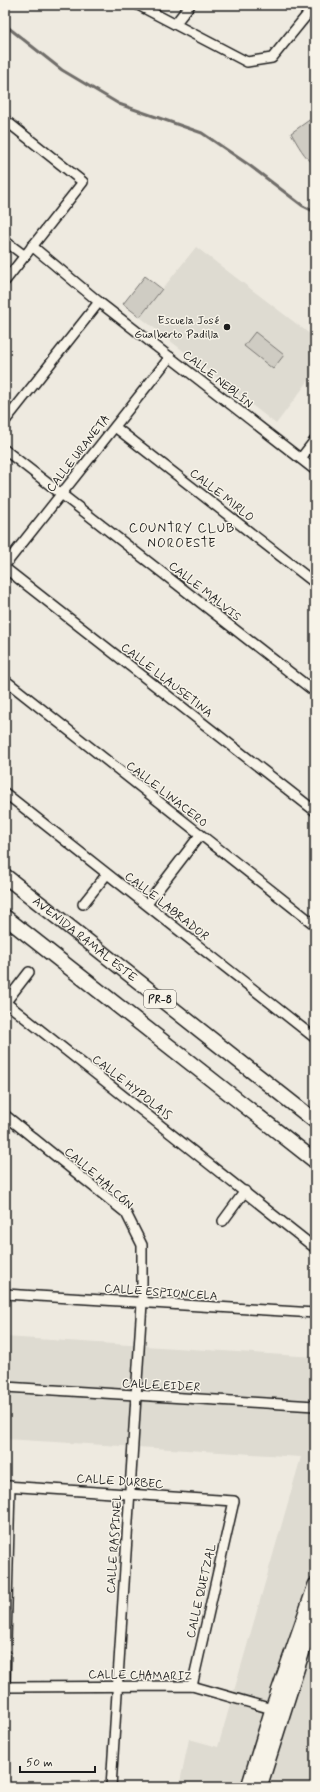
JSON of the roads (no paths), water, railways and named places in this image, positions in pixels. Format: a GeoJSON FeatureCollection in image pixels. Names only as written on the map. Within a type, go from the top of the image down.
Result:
{"type":"FeatureCollection","features":[{"type":"Feature","properties":{"kind":"main road","name":"AVENIDA RAMAL ESTE"},"geometry":{"type":"LineString","coordinates":[[5,876],[315,1121]]}},
{"type":"Feature","properties":{"kind":"main road","name":"PR-8"},"geometry":{"type":"LineString","coordinates":[[5,917],[315,1161]]}},
{"type":"Feature","properties":{"kind":"street"},"geometry":{"type":"LineString","coordinates":[[138,5],[247,62],[272,58],[315,5]]}},
{"type":"Feature","properties":{"kind":"street"},"geometry":{"type":"LineString","coordinates":[[175,24],[190,5]]}},
{"type":"Feature","properties":{"kind":"street"},"geometry":{"type":"LineString","coordinates":[[5,120],[83,182],[5,281]]}},
{"type":"Feature","properties":{"kind":"street"},"geometry":{"type":"LineString","coordinates":[[5,240],[25,256]]}},
{"type":"Feature","properties":{"kind":"street","name":"CALLE NEBLÍN"},"geometry":{"type":"LineString","coordinates":[[32,246],[99,302],[315,470]]}},
{"type":"Feature","properties":{"kind":"street"},"geometry":{"type":"LineString","coordinates":[[5,421],[99,302]]}},
{"type":"Feature","properties":{"kind":"street","name":"CALLE URANETA"},"geometry":{"type":"LineString","coordinates":[[5,566],[170,357]]}},
{"type":"Feature","properties":{"kind":"street","name":"CALLE MIRLO"},"geometry":{"type":"LineString","coordinates":[[114,427],[315,583]]}},
{"type":"Feature","properties":{"kind":"street"},"geometry":{"type":"LineString","coordinates":[[301,458],[315,440]]}},
{"type":"Feature","properties":{"kind":"street","name":"CALLE MALVIS"},"geometry":{"type":"LineString","coordinates":[[5,450],[315,692]]}},
{"type":"Feature","properties":{"kind":"street","name":"CALLE LLAUSETINA"},"geometry":{"type":"LineString","coordinates":[[5,566],[315,811]]}},
{"type":"Feature","properties":{"kind":"street","name":"CALLE LINACERO"},"geometry":{"type":"LineString","coordinates":[[5,680],[315,925]]}},
{"type":"Feature","properties":{"kind":"street","name":"CALLE LABRADOR"},"geometry":{"type":"LineString","coordinates":[[5,793],[315,1038]]}},
{"type":"Feature","properties":{"kind":"street"},"geometry":{"type":"LineString","coordinates":[[147,904],[200,835]]}},
{"type":"Feature","properties":{"kind":"street"},"geometry":{"type":"LineString","coordinates":[[83,904],[107,874]]}},
{"type":"Feature","properties":{"kind":"street"},"geometry":{"type":"LineString","coordinates":[[5,1003],[29,972]]}},
{"type":"Feature","properties":{"kind":"street","name":"CALLE HYPOLAIS"},"geometry":{"type":"LineString","coordinates":[[5,1003],[315,1248]]}},
{"type":"Feature","properties":{"kind":"street","name":"CALLE HALCÓN"},"geometry":{"type":"LineString","coordinates":[[5,1114],[126,1213],[142,1245],[142,1303]]}},
{"type":"Feature","properties":{"kind":"street"},"geometry":{"type":"LineString","coordinates":[[223,1221],[245,1192]]}},
{"type":"Feature","properties":{"kind":"street","name":"CALLE ESPIONCELA"},"geometry":{"type":"LineString","coordinates":[[5,1294],[315,1313]]}},
{"type":"Feature","properties":{"kind":"street","name":"CALLE RASPINEL"},"geometry":{"type":"LineString","coordinates":[[111,1787],[142,1303]]}},
{"type":"Feature","properties":{"kind":"street","name":"CALLE EIDER"},"geometry":{"type":"LineString","coordinates":[[5,1387],[315,1406]]}},
{"type":"Feature","properties":{"kind":"street"},"geometry":{"type":"LineString","coordinates":[[5,1682],[8,1486]]}},
{"type":"Feature","properties":{"kind":"street","name":"CALLE DURBEC"},"geometry":{"type":"LineString","coordinates":[[8,1486],[234,1500]]}},
{"type":"Feature","properties":{"kind":"street","name":"CALLE QUETZAL"},"geometry":{"type":"LineString","coordinates":[[192,1686],[234,1500]]}},
{"type":"Feature","properties":{"kind":"street"},"geometry":{"type":"LineString","coordinates":[[248,1787],[272,1709],[315,1585]]}},
{"type":"Feature","properties":{"kind":"street"},"geometry":{"type":"LineString","coordinates":[[260,1787],[315,1613]]}},
{"type":"Feature","properties":{"kind":"street","name":"CALLE CHAMARIZ"},"geometry":{"type":"LineString","coordinates":[[5,1687],[192,1686],[272,1709]]}},
{"type":"Feature","properties":{"kind":"waterway"},"geometry":{"type":"LineString","coordinates":[[5,25],[62,70],[119,104],[202,133],[249,165],[303,206],[315,212]]}},
{"type":"Feature","properties":{"kind":"place","name":"Escuela José Gualberto Padilla"},"geometry":{"type":"Point","coordinates":[227,327]}},
{"type":"Feature","properties":{"kind":"district","name":"COUNTRY CLUB NOROESTE"},"geometry":{"type":"Point","coordinates":[182,534]}}]}
